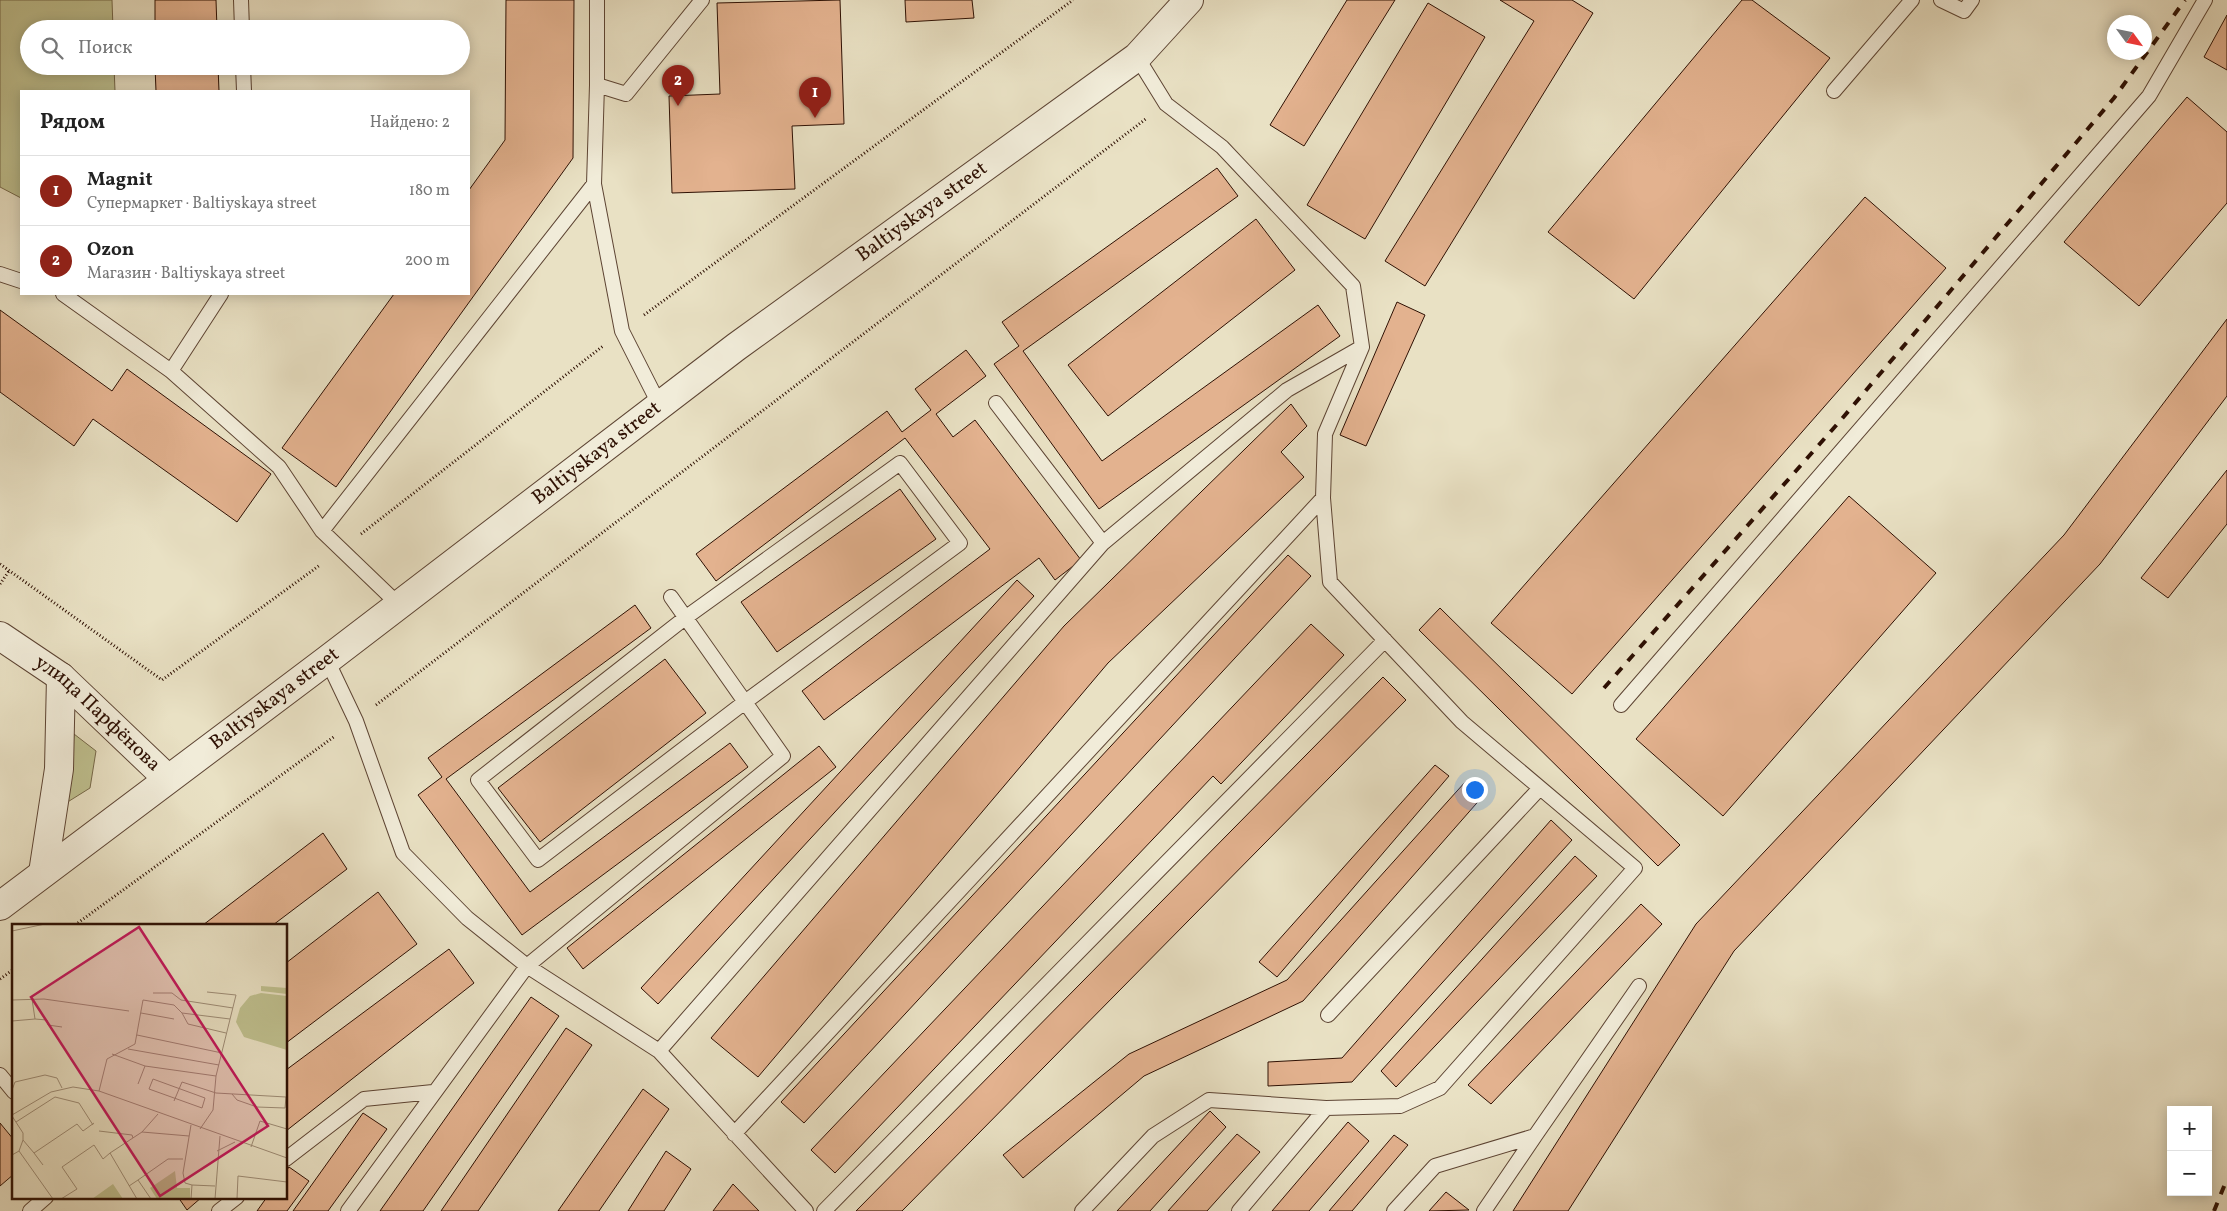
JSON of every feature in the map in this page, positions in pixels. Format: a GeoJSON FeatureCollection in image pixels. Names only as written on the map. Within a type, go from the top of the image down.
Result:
{"type":"FeatureCollection","features":[{"type":"Feature","properties":{"kind":"street","name":"Baltiyskaya street"},"geometry":{"type":"LineString","coordinates":[[0,906],[167,778],[327,660],[736,347],[1137,57],[1189,0]]}},
{"type":"Feature","properties":{"kind":"street","name":"улица Парфёнова"},"geometry":{"type":"LineString","coordinates":[[0,636],[61,677],[167,778]]}},
{"type":"Feature","properties":{"kind":"street"},"geometry":{"type":"LineString","coordinates":[[43,873],[60,769],[61,677]]}},
{"type":"Feature","properties":{"kind":"lane"},"geometry":{"type":"LineString","coordinates":[[241,0],[242,20]]}},
{"type":"Feature","properties":{"kind":"lane"},"geometry":{"type":"LineString","coordinates":[[597,0],[594,184],[622,331],[660,406]]}},
{"type":"Feature","properties":{"kind":"lane"},"geometry":{"type":"LineString","coordinates":[[597,85],[626,94],[702,0]]}},
{"type":"Feature","properties":{"kind":"lane"},"geometry":{"type":"LineString","coordinates":[[1834,91],[1912,0]]}},
{"type":"Feature","properties":{"kind":"lane"},"geometry":{"type":"LineString","coordinates":[[1941,0],[1964,11],[1972,0]]}},
{"type":"Feature","properties":{"kind":"lane"},"geometry":{"type":"LineString","coordinates":[[1621,705],[2149,96],[2205,0]]}},
{"type":"Feature","properties":{"kind":"lane"},"geometry":{"type":"LineString","coordinates":[[1082,1211],[1153,1136],[1209,1100],[1326,1108],[1400,1106],[1440,1088],[1634,868],[1462,722],[1330,582],[1323,498],[1325,434],[1362,347],[1353,286],[1222,147],[1166,104],[1137,57]]}},
{"type":"Feature","properties":{"kind":"lane"},"geometry":{"type":"LineString","coordinates":[[243,75],[244,90]]}},
{"type":"Feature","properties":{"kind":"lane"},"geometry":{"type":"LineString","coordinates":[[322,531],[594,184]]}},
{"type":"Feature","properties":{"kind":"lane"},"geometry":{"type":"LineString","coordinates":[[0,274],[20,281]]}},
{"type":"Feature","properties":{"kind":"lane"},"geometry":{"type":"LineString","coordinates":[[64,295],[171,371],[280,467],[322,531],[398,604]]}},
{"type":"Feature","properties":{"kind":"lane"},"geometry":{"type":"LineString","coordinates":[[171,371],[219,295]]}},
{"type":"Feature","properties":{"kind":"lane"},"geometry":{"type":"LineString","coordinates":[[659,1051],[1103,543],[1287,390],[1362,347]]}},
{"type":"Feature","properties":{"kind":"lane"},"geometry":{"type":"LineString","coordinates":[[996,403],[1103,543]]}},
{"type":"Feature","properties":{"kind":"lane"},"geometry":{"type":"LineString","coordinates":[[900,463],[960,543],[745,702],[538,860],[478,780],[685,618],[900,463]]}},
{"type":"Feature","properties":{"kind":"lane"},"geometry":{"type":"LineString","coordinates":[[734,1134],[1323,498]]}},
{"type":"Feature","properties":{"kind":"lane"},"geometry":{"type":"LineString","coordinates":[[348,1211],[433,1092],[527,966],[783,756],[671,597]]}},
{"type":"Feature","properties":{"kind":"lane"},"geometry":{"type":"LineString","coordinates":[[824,1211],[1385,640]]}},
{"type":"Feature","properties":{"kind":"lane"},"geometry":{"type":"LineString","coordinates":[[327,660],[356,721],[403,853],[467,918],[527,966],[659,1051],[806,1211]]}},
{"type":"Feature","properties":{"kind":"lane"},"geometry":{"type":"LineString","coordinates":[[1328,1015],[1540,788]]}},
{"type":"Feature","properties":{"kind":"lane"},"geometry":{"type":"LineString","coordinates":[[1484,1211],[1639,986]]}},
{"type":"Feature","properties":{"kind":"lane"},"geometry":{"type":"LineString","coordinates":[[0,1075],[12,1090]]}},
{"type":"Feature","properties":{"kind":"lane"},"geometry":{"type":"LineString","coordinates":[[288,1157],[364,1099],[433,1092]]}},
{"type":"Feature","properties":{"kind":"lane"},"geometry":{"type":"LineString","coordinates":[[1240,1211],[1326,1108]]}},
{"type":"Feature","properties":{"kind":"lane"},"geometry":{"type":"LineString","coordinates":[[1394,1211],[1435,1166],[1535,1136]]}},
{"type":"Feature","properties":{"kind":"lane"},"geometry":{"type":"LineString","coordinates":[[30,1211],[45,1198]]}},
{"type":"Feature","properties":{"kind":"lane"},"geometry":{"type":"LineString","coordinates":[[219,1211],[236,1198]]}},
{"type":"Feature","properties":{"kind":"path"},"geometry":{"type":"LineString","coordinates":[[0,564],[162,680],[341,550],[622,331],[1073,0]]}},
{"type":"Feature","properties":{"kind":"path"},"geometry":{"type":"LineString","coordinates":[[76,924],[356,721],[1166,104]]}},
{"type":"Feature","properties":{"kind":"path"},"geometry":{"type":"LineString","coordinates":[[0,584],[9,571]]}},
{"type":"Feature","properties":{"kind":"path"},"geometry":{"type":"LineString","coordinates":[[0,979],[12,970]]}},
{"type":"Feature","properties":{"kind":"green space"},"geometry":{"type":"Polygon","coordinates":[[[0,0],[112,0],[113,20],[20,20],[20,75],[114,75],[115,90],[20,90],[20,197],[0,187],[0,0]]]}},
{"type":"Feature","properties":{"kind":"green space"},"geometry":{"type":"Polygon","coordinates":[[[74,734],[96,751],[90,788],[66,803],[74,734]]]}},
{"type":"Feature","properties":{"kind":"building"},"geometry":{"type":"Polygon","coordinates":[[[155,0],[216,0],[217,20],[155,20],[155,0]]]}},
{"type":"Feature","properties":{"kind":"building"},"geometry":{"type":"Polygon","coordinates":[[[506,0],[574,0],[573,158],[336,487],[282,448],[393,295],[470,295],[470,189],[505,140],[506,0]]]}},
{"type":"Feature","properties":{"kind":"building"},"geometry":{"type":"Polygon","coordinates":[[[840,0],[844,124],[792,126],[795,189],[672,193],[669,96],[720,94],[717,3],[840,0]]]}},
{"type":"Feature","properties":{"kind":"building"},"geometry":{"type":"Polygon","coordinates":[[[905,0],[972,0],[974,18],[906,22],[905,0]]]}},
{"type":"Feature","properties":{"kind":"building"},"geometry":{"type":"Polygon","coordinates":[[[1347,0],[1395,0],[1304,146],[1270,125],[1347,0]]]}},
{"type":"Feature","properties":{"kind":"building"},"geometry":{"type":"Polygon","coordinates":[[[1500,0],[1572,0],[1593,13],[1425,286],[1385,261],[1534,21],[1500,0]]]}},
{"type":"Feature","properties":{"kind":"building"},"geometry":{"type":"Polygon","coordinates":[[[1742,0],[1752,0],[1830,58],[1634,299],[1548,232],[1742,0]]]}},
{"type":"Feature","properties":{"kind":"building"},"geometry":{"type":"Polygon","coordinates":[[[1428,3],[1485,37],[1365,239],[1307,205],[1428,3]]]}},
{"type":"Feature","properties":{"kind":"building"},"geometry":{"type":"Polygon","coordinates":[[[2227,15],[2227,70],[2204,57],[2227,15]]]}},
{"type":"Feature","properties":{"kind":"building"},"geometry":{"type":"Polygon","coordinates":[[[155,75],[218,75],[219,90],[156,90],[155,75]]]}},
{"type":"Feature","properties":{"kind":"building"},"geometry":{"type":"Polygon","coordinates":[[[2187,97],[2227,132],[2227,203],[2139,306],[2064,242],[2187,97]]]}},
{"type":"Feature","properties":{"kind":"building"},"geometry":{"type":"Polygon","coordinates":[[[1217,168],[1238,196],[1023,351],[1102,461],[1318,305],[1340,336],[1099,509],[994,364],[1019,346],[1002,322],[1217,168]]]}},
{"type":"Feature","properties":{"kind":"building"},"geometry":{"type":"Polygon","coordinates":[[[1865,197],[1946,268],[1572,694],[1491,623],[1865,197]]]}},
{"type":"Feature","properties":{"kind":"building"},"geometry":{"type":"Polygon","coordinates":[[[1256,219],[1295,270],[1108,416],[1068,365],[1256,219]]]}},
{"type":"Feature","properties":{"kind":"building"},"geometry":{"type":"Polygon","coordinates":[[[1397,302],[1425,315],[1366,446],[1340,435],[1397,302]]]}},
{"type":"Feature","properties":{"kind":"building"},"geometry":{"type":"Polygon","coordinates":[[[0,310],[112,391],[127,369],[271,474],[237,522],[93,419],[74,446],[0,392],[0,310]]]}},
{"type":"Feature","properties":{"kind":"building"},"geometry":{"type":"Polygon","coordinates":[[[2227,319],[2227,396],[2100,564],[1734,951],[1568,1211],[1513,1211],[1696,924],[2064,535],[2227,319]]]}},
{"type":"Feature","properties":{"kind":"building"},"geometry":{"type":"Polygon","coordinates":[[[966,350],[986,376],[936,414],[953,437],[975,420],[1081,560],[1055,580],[1039,558],[824,720],[802,691],[990,549],[905,438],[716,581],[696,554],[887,411],[902,432],[931,410],[915,389],[966,350]]]}},
{"type":"Feature","properties":{"kind":"building"},"geometry":{"type":"Polygon","coordinates":[[[1291,404],[1307,426],[1281,452],[1304,477],[1108,663],[758,1077],[711,1038],[1064,626],[1291,404]]]}},
{"type":"Feature","properties":{"kind":"building"},"geometry":{"type":"Polygon","coordinates":[[[2227,470],[2227,524],[2168,598],[2141,578],[2227,470]]]}},
{"type":"Feature","properties":{"kind":"building"},"geometry":{"type":"Polygon","coordinates":[[[900,489],[936,539],[777,652],[741,602],[900,489]]]}},
{"type":"Feature","properties":{"kind":"building"},"geometry":{"type":"Polygon","coordinates":[[[1849,496],[1936,573],[1723,816],[1636,739],[1849,496]]]}},
{"type":"Feature","properties":{"kind":"building"},"geometry":{"type":"Polygon","coordinates":[[[1288,555],[1311,576],[804,1123],[781,1102],[1288,555]]]}},
{"type":"Feature","properties":{"kind":"building"},"geometry":{"type":"Polygon","coordinates":[[[1017,580],[1034,596],[658,1004],[641,988],[1017,580]]]}},
{"type":"Feature","properties":{"kind":"building"},"geometry":{"type":"Polygon","coordinates":[[[635,605],[651,628],[446,779],[530,892],[730,743],[748,767],[522,935],[418,795],[442,777],[428,758],[635,605]]]}},
{"type":"Feature","properties":{"kind":"building"},"geometry":{"type":"Polygon","coordinates":[[[1440,608],[1680,845],[1658,866],[1419,630],[1440,608]]]}},
{"type":"Feature","properties":{"kind":"building"},"geometry":{"type":"Polygon","coordinates":[[[1311,624],[1344,655],[1221,784],[1213,776],[835,1173],[811,1150],[1311,624]]]}},
{"type":"Feature","properties":{"kind":"building"},"geometry":{"type":"Polygon","coordinates":[[[665,659],[706,713],[540,842],[498,788],[665,659]]]}},
{"type":"Feature","properties":{"kind":"building"},"geometry":{"type":"Polygon","coordinates":[[[1383,677],[1406,700],[902,1211],[856,1211],[1383,677]]]}},
{"type":"Feature","properties":{"kind":"building"},"geometry":{"type":"Polygon","coordinates":[[[819,746],[836,767],[583,969],[567,948],[819,746]]]}},
{"type":"Feature","properties":{"kind":"building"},"geometry":{"type":"Polygon","coordinates":[[[1435,765],[1449,776],[1277,977],[1259,962],[1435,765]]]}},
{"type":"Feature","properties":{"kind":"building"},"geometry":{"type":"Polygon","coordinates":[[[1466,781],[1483,796],[1303,1001],[1144,1076],[1023,1178],[1003,1155],[1129,1054],[1287,980],[1466,781]]]}},
{"type":"Feature","properties":{"kind":"building"},"geometry":{"type":"Polygon","coordinates":[[[1551,820],[1572,840],[1352,1082],[1268,1086],[1268,1062],[1342,1058],[1551,820]]]}},
{"type":"Feature","properties":{"kind":"building"},"geometry":{"type":"Polygon","coordinates":[[[323,833],[347,869],[274,924],[204,924],[323,833]]]}},
{"type":"Feature","properties":{"kind":"building"},"geometry":{"type":"Polygon","coordinates":[[[1575,856],[1597,876],[1396,1087],[1381,1071],[1575,856]]]}},
{"type":"Feature","properties":{"kind":"building"},"geometry":{"type":"Polygon","coordinates":[[[378,892],[417,944],[288,1041],[288,961],[378,892]]]}},
{"type":"Feature","properties":{"kind":"building"},"geometry":{"type":"Polygon","coordinates":[[[1641,904],[1662,924],[1491,1104],[1468,1085],[1641,904]]]}},
{"type":"Feature","properties":{"kind":"building"},"geometry":{"type":"Polygon","coordinates":[[[449,949],[474,983],[288,1129],[288,1069],[449,949]]]}},
{"type":"Feature","properties":{"kind":"building"},"geometry":{"type":"Polygon","coordinates":[[[531,997],[559,1016],[423,1211],[380,1211],[531,997]]]}},
{"type":"Feature","properties":{"kind":"building"},"geometry":{"type":"Polygon","coordinates":[[[566,1028],[592,1045],[478,1211],[441,1211],[566,1028]]]}},
{"type":"Feature","properties":{"kind":"building"},"geometry":{"type":"Polygon","coordinates":[[[643,1089],[669,1109],[599,1211],[558,1211],[643,1089]]]}},
{"type":"Feature","properties":{"kind":"building"},"geometry":{"type":"Polygon","coordinates":[[[1210,1111],[1226,1127],[1150,1211],[1117,1211],[1210,1111]]]}},
{"type":"Feature","properties":{"kind":"building"},"geometry":{"type":"Polygon","coordinates":[[[363,1113],[387,1129],[328,1211],[293,1211],[363,1113]]]}},
{"type":"Feature","properties":{"kind":"building"},"geometry":{"type":"Polygon","coordinates":[[[1348,1122],[1369,1141],[1309,1211],[1272,1211],[1348,1122]]]}},
{"type":"Feature","properties":{"kind":"building"},"geometry":{"type":"Polygon","coordinates":[[[0,1123],[12,1138],[12,1176],[0,1186],[0,1123]]]}},
{"type":"Feature","properties":{"kind":"building"},"geometry":{"type":"Polygon","coordinates":[[[1237,1134],[1260,1152],[1207,1211],[1168,1211],[1237,1134]]]}},
{"type":"Feature","properties":{"kind":"building"},"geometry":{"type":"Polygon","coordinates":[[[1394,1135],[1408,1145],[1352,1211],[1329,1211],[1394,1135]]]}},
{"type":"Feature","properties":{"kind":"building"},"geometry":{"type":"Polygon","coordinates":[[[666,1151],[691,1169],[664,1211],[628,1211],[666,1151]]]}},
{"type":"Feature","properties":{"kind":"building"},"geometry":{"type":"Polygon","coordinates":[[[289,1167],[309,1181],[287,1211],[257,1211],[266,1198],[288,1198],[289,1167]]]}},
{"type":"Feature","properties":{"kind":"building"},"geometry":{"type":"Polygon","coordinates":[[[733,1184],[759,1211],[713,1211],[733,1184]]]}},
{"type":"Feature","properties":{"kind":"building"},"geometry":{"type":"Polygon","coordinates":[[[1446,1192],[1469,1210],[1429,1211],[1446,1192]]]}},
{"type":"Feature","properties":{"kind":"building"},"geometry":{"type":"Polygon","coordinates":[[[179,1198],[201,1198],[187,1210],[179,1198]]]}},
{"type":"Feature","properties":{"kind":"railway"},"geometry":{"type":"LineString","coordinates":[[1604,688],[1840,421],[2114,98],[2185,0]]}},
{"type":"Feature","properties":{"kind":"railway"},"geometry":{"type":"LineString","coordinates":[[2214,1211],[2227,1179]]}},
{"type":"Feature","properties":{"kind":"place","name":"Ozon"},"geometry":{"type":"Point","coordinates":[678,106]}},
{"type":"Feature","properties":{"kind":"place","name":"Magnit"},"geometry":{"type":"Point","coordinates":[815,118]}}]}
